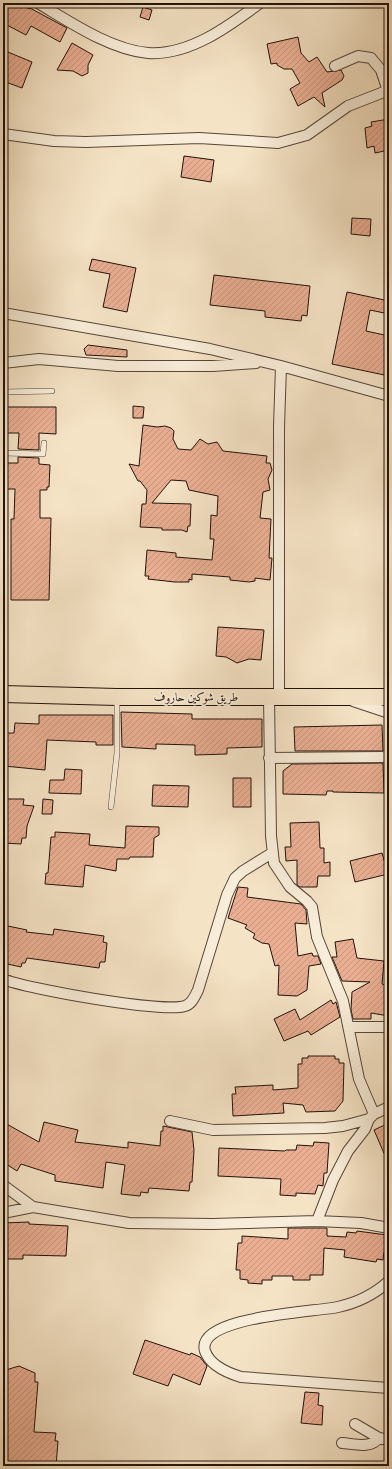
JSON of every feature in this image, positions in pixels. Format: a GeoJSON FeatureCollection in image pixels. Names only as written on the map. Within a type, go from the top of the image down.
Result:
{"type":"FeatureCollection","features":[{"type":"Feature","properties":{"kind":"main road","name":"طريق شوكين حاروف"},"geometry":{"type":"LineString","coordinates":[[3,694],[117,697],[389,697]]}},
{"type":"Feature","properties":{"kind":"street"},"geometry":{"type":"LineString","coordinates":[[38,3],[109,42],[132,50],[149,53],[166,52],[190,45],[227,25],[260,3]]}},
{"type":"Feature","properties":{"kind":"street"},"geometry":{"type":"LineString","coordinates":[[3,134],[54,141],[86,142],[199,138],[278,142],[307,135],[348,106],[388,90],[381,70],[371,58],[358,56],[335,66]]}},
{"type":"Feature","properties":{"kind":"street"},"geometry":{"type":"LineString","coordinates":[[3,313],[210,349],[266,362],[389,396]]}},
{"type":"Feature","properties":{"kind":"street"},"geometry":{"type":"LineString","coordinates":[[3,364],[39,359],[118,366],[213,366],[266,362]]}},
{"type":"Feature","properties":{"kind":"street"},"geometry":{"type":"LineString","coordinates":[[281,366],[274,697],[269,758],[272,853],[274,863],[290,887],[312,907],[317,937],[343,1001],[359,1079],[372,1116],[365,1129],[348,1151],[336,1174],[317,1221]]}},
{"type":"Feature","properties":{"kind":"street"},"geometry":{"type":"LineString","coordinates":[[341,697],[389,713]]}},
{"type":"Feature","properties":{"kind":"street"},"geometry":{"type":"LineString","coordinates":[[269,758],[382,757]]}},
{"type":"Feature","properties":{"kind":"street"},"geometry":{"type":"LineString","coordinates":[[3,979],[26,986],[110,1000],[169,1007],[188,1005],[194,999],[198,990],[227,895],[235,878],[243,871],[272,853]]}},
{"type":"Feature","properties":{"kind":"street"},"geometry":{"type":"LineString","coordinates":[[349,1027],[389,1026]]}},
{"type":"Feature","properties":{"kind":"street"},"geometry":{"type":"LineString","coordinates":[[170,1121],[200,1128],[221,1130],[325,1128],[343,1126],[372,1116],[389,1108]]}},
{"type":"Feature","properties":{"kind":"street"},"geometry":{"type":"LineString","coordinates":[[3,1185],[33,1208]]}},
{"type":"Feature","properties":{"kind":"street"},"geometry":{"type":"LineString","coordinates":[[3,1213],[33,1208],[129,1223],[213,1224],[317,1221],[361,1222],[389,1228]]}},
{"type":"Feature","properties":{"kind":"street"},"geometry":{"type":"LineString","coordinates":[[389,1281],[372,1294],[357,1302],[338,1307],[248,1320],[227,1326],[212,1333],[207,1338],[204,1348],[207,1355],[221,1369],[241,1377],[389,1388]]}},
{"type":"Feature","properties":{"kind":"street"},"geometry":{"type":"LineString","coordinates":[[355,1424],[384,1439]]}},
{"type":"Feature","properties":{"kind":"street"},"geometry":{"type":"LineString","coordinates":[[342,1443],[365,1445],[384,1439]]}},
{"type":"Feature","properties":{"kind":"lane"},"geometry":{"type":"LineString","coordinates":[[3,392],[52,390]]}},
{"type":"Feature","properties":{"kind":"lane"},"geometry":{"type":"LineString","coordinates":[[3,453],[42,454],[44,443]]}},
{"type":"Feature","properties":{"kind":"lane"},"geometry":{"type":"LineString","coordinates":[[111,807],[117,753],[117,697]]}},
{"type":"Feature","properties":{"kind":"building"},"geometry":{"type":"Polygon","coordinates":[[[3,3],[15,3],[30,8],[67,28],[60,42],[31,26],[26,35],[3,23],[3,3]]]}},
{"type":"Feature","properties":{"kind":"building"},"geometry":{"type":"Polygon","coordinates":[[[143,7],[152,10],[149,20],[140,17],[143,7]]]}},
{"type":"Feature","properties":{"kind":"building"},"geometry":{"type":"Polygon","coordinates":[[[298,37],[301,53],[309,62],[317,57],[327,72],[341,70],[344,76],[342,80],[322,93],[325,107],[314,97],[298,106],[290,89],[300,83],[292,69],[284,69],[277,65],[277,63],[271,64],[267,44],[298,37]]]}},
{"type":"Feature","properties":{"kind":"building"},"geometry":{"type":"Polygon","coordinates":[[[72,43],[93,55],[88,65],[88,73],[82,76],[73,71],[57,70],[72,43]]]}},
{"type":"Feature","properties":{"kind":"building"},"geometry":{"type":"Polygon","coordinates":[[[3,50],[32,62],[22,88],[3,81],[3,50]]]}},
{"type":"Feature","properties":{"kind":"building"},"geometry":{"type":"Polygon","coordinates":[[[389,119],[389,150],[375,153],[374,146],[367,148],[365,128],[372,126],[371,122],[389,119]]]}},
{"type":"Feature","properties":{"kind":"building"},"geometry":{"type":"Polygon","coordinates":[[[184,156],[214,160],[211,182],[181,177],[184,156]]]}},
{"type":"Feature","properties":{"kind":"building"},"geometry":{"type":"Polygon","coordinates":[[[352,218],[371,219],[370,236],[351,234],[352,218]]]}},
{"type":"Feature","properties":{"kind":"building"},"geometry":{"type":"Polygon","coordinates":[[[92,259],[136,268],[127,312],[103,307],[110,274],[89,270],[92,259]]]}},
{"type":"Feature","properties":{"kind":"building"},"geometry":{"type":"Polygon","coordinates":[[[214,275],[310,286],[307,316],[302,315],[301,321],[265,317],[265,311],[210,305],[214,275]]]}},
{"type":"Feature","properties":{"kind":"building"},"geometry":{"type":"Polygon","coordinates":[[[347,292],[389,301],[389,314],[370,310],[366,331],[389,336],[389,376],[332,364],[347,292]]]}},
{"type":"Feature","properties":{"kind":"building"},"geometry":{"type":"Polygon","coordinates":[[[88,345],[127,350],[127,357],[86,355],[84,349],[88,345]]]}},
{"type":"Feature","properties":{"kind":"building"},"geometry":{"type":"Polygon","coordinates":[[[133,406],[144,407],[143,418],[133,418],[133,406]]]}},
{"type":"Feature","properties":{"kind":"building"},"geometry":{"type":"Polygon","coordinates":[[[6,407],[56,407],[56,434],[39,433],[39,450],[18,449],[19,433],[7,433],[6,407]]]}},
{"type":"Feature","properties":{"kind":"building"},"geometry":{"type":"Polygon","coordinates":[[[143,425],[157,427],[165,426],[171,428],[174,431],[173,439],[178,449],[191,450],[200,439],[208,444],[217,442],[223,451],[267,456],[266,463],[270,463],[272,470],[268,479],[270,490],[263,492],[260,518],[271,519],[269,558],[272,558],[270,580],[255,578],[255,581],[249,582],[230,580],[230,577],[192,574],[192,580],[189,579],[189,582],[175,582],[148,579],[149,576],[145,576],[147,550],[176,553],[176,557],[212,560],[214,539],[210,539],[211,515],[217,516],[218,496],[189,490],[186,481],[171,480],[152,503],[191,504],[190,526],[188,526],[187,532],[182,530],[162,530],[162,528],[140,527],[142,504],[146,504],[147,490],[140,481],[138,481],[129,464],[139,466],[143,425]]]}},
{"type":"Feature","properties":{"kind":"building"},"geometry":{"type":"Polygon","coordinates":[[[18,457],[39,458],[39,464],[50,465],[49,487],[47,487],[47,490],[40,490],[40,518],[51,518],[49,600],[11,600],[11,519],[14,519],[15,489],[3,489],[3,463],[18,463],[18,457]]]}},
{"type":"Feature","properties":{"kind":"building"},"geometry":{"type":"Polygon","coordinates":[[[218,627],[264,630],[261,660],[249,659],[237,663],[226,657],[216,656],[218,627]]]}},
{"type":"Feature","properties":{"kind":"building"},"geometry":{"type":"Polygon","coordinates":[[[121,712],[192,714],[192,719],[262,719],[262,747],[227,748],[227,754],[195,755],[195,745],[156,744],[156,749],[122,747],[121,712]]]}},
{"type":"Feature","properties":{"kind":"building"},"geometry":{"type":"Polygon","coordinates":[[[39,715],[113,715],[113,745],[96,745],[96,742],[47,740],[45,770],[4,766],[6,733],[14,733],[15,723],[39,724],[39,715]]]}},
{"type":"Feature","properties":{"kind":"building"},"geometry":{"type":"Polygon","coordinates":[[[382,725],[383,751],[295,751],[294,727],[382,725]]]}},
{"type":"Feature","properties":{"kind":"building"},"geometry":{"type":"Polygon","coordinates":[[[383,763],[384,793],[327,791],[326,795],[283,794],[283,771],[292,764],[383,763]]]}},
{"type":"Feature","properties":{"kind":"building"},"geometry":{"type":"Polygon","coordinates":[[[65,769],[82,770],[81,794],[49,793],[50,780],[64,780],[65,769]]]}},
{"type":"Feature","properties":{"kind":"building"},"geometry":{"type":"Polygon","coordinates":[[[233,778],[251,778],[251,807],[233,807],[233,778]]]}},
{"type":"Feature","properties":{"kind":"building"},"geometry":{"type":"Polygon","coordinates":[[[153,785],[189,786],[188,807],[152,806],[153,785]]]}},
{"type":"Feature","properties":{"kind":"building"},"geometry":{"type":"Polygon","coordinates":[[[3,799],[24,799],[23,805],[34,806],[27,826],[26,838],[22,838],[21,844],[3,843],[3,799]]]}},
{"type":"Feature","properties":{"kind":"building"},"geometry":{"type":"Polygon","coordinates":[[[43,799],[53,800],[52,814],[42,814],[43,799]]]}},
{"type":"Feature","properties":{"kind":"building"},"geometry":{"type":"Polygon","coordinates":[[[319,822],[320,848],[324,848],[324,863],[330,862],[330,876],[318,876],[317,887],[300,887],[297,885],[297,860],[286,861],[285,847],[291,847],[290,823],[319,822]]]}},
{"type":"Feature","properties":{"kind":"building"},"geometry":{"type":"Polygon","coordinates":[[[126,826],[159,827],[159,835],[154,838],[153,857],[130,857],[129,859],[117,859],[116,871],[85,865],[83,887],[45,884],[46,873],[48,873],[51,837],[55,837],[55,832],[90,834],[89,845],[125,848],[126,826]]]}},
{"type":"Feature","properties":{"kind":"building"},"geometry":{"type":"Polygon","coordinates":[[[382,853],[388,874],[355,882],[350,861],[382,853]]]}},
{"type":"Feature","properties":{"kind":"building"},"geometry":{"type":"Polygon","coordinates":[[[238,887],[248,888],[247,897],[301,904],[306,910],[307,924],[295,923],[298,956],[312,953],[313,956],[318,956],[321,964],[309,966],[307,990],[297,996],[278,995],[279,965],[275,966],[269,944],[262,943],[253,938],[255,934],[245,928],[247,925],[228,918],[238,887]]]}},
{"type":"Feature","properties":{"kind":"building"},"geometry":{"type":"Polygon","coordinates":[[[3,925],[27,930],[26,932],[53,935],[54,929],[104,936],[103,942],[107,943],[105,962],[100,962],[99,968],[27,958],[25,963],[22,963],[21,967],[3,963],[3,925]]]}},
{"type":"Feature","properties":{"kind":"building"},"geometry":{"type":"Polygon","coordinates":[[[353,939],[357,958],[384,961],[382,984],[389,986],[389,1016],[371,1013],[371,1019],[353,1019],[351,1010],[352,992],[370,982],[342,981],[332,957],[337,957],[335,942],[353,939]]]}},
{"type":"Feature","properties":{"kind":"building"},"geometry":{"type":"Polygon","coordinates":[[[331,1000],[333,1004],[336,1002],[340,1017],[311,1035],[308,1031],[284,1041],[274,1019],[295,1009],[300,1020],[331,1000]]]}},
{"type":"Feature","properties":{"kind":"building"},"geometry":{"type":"Polygon","coordinates":[[[308,1056],[335,1056],[335,1059],[339,1059],[339,1063],[344,1063],[343,1101],[335,1111],[306,1112],[303,1105],[283,1103],[284,1113],[233,1116],[232,1094],[236,1094],[235,1087],[273,1085],[273,1090],[298,1088],[298,1064],[302,1064],[302,1058],[308,1058],[308,1056]]]}},
{"type":"Feature","properties":{"kind":"building"},"geometry":{"type":"Polygon","coordinates":[[[3,1122],[39,1142],[44,1122],[78,1130],[75,1142],[128,1148],[128,1142],[160,1146],[161,1131],[163,1131],[163,1126],[192,1132],[194,1150],[192,1182],[190,1182],[189,1191],[149,1188],[148,1193],[141,1192],[140,1196],[121,1194],[125,1165],[106,1162],[103,1188],[55,1181],[55,1175],[21,1164],[17,1171],[3,1162],[3,1122]]]}},
{"type":"Feature","properties":{"kind":"building"},"geometry":{"type":"Polygon","coordinates":[[[389,1123],[389,1165],[374,1130],[389,1123]]]}},
{"type":"Feature","properties":{"kind":"building"},"geometry":{"type":"Polygon","coordinates":[[[314,1142],[329,1143],[327,1173],[324,1173],[323,1186],[318,1185],[315,1194],[296,1193],[296,1196],[280,1195],[281,1179],[218,1176],[219,1148],[285,1151],[296,1150],[297,1145],[313,1146],[314,1142]]]}},
{"type":"Feature","properties":{"kind":"building"},"geometry":{"type":"Polygon","coordinates":[[[29,1222],[29,1224],[68,1226],[66,1256],[23,1255],[23,1259],[7,1259],[7,1256],[3,1256],[3,1223],[29,1222]]]}},
{"type":"Feature","properties":{"kind":"building"},"geometry":{"type":"Polygon","coordinates":[[[288,1228],[327,1228],[327,1236],[346,1237],[347,1232],[356,1233],[357,1231],[387,1235],[386,1239],[389,1239],[389,1253],[384,1252],[383,1260],[377,1259],[376,1262],[344,1257],[345,1250],[324,1248],[323,1275],[310,1275],[310,1280],[293,1280],[293,1276],[272,1276],[272,1280],[262,1280],[262,1284],[248,1283],[248,1280],[240,1279],[240,1270],[236,1270],[238,1243],[242,1243],[242,1236],[288,1239],[288,1228]]]}},
{"type":"Feature","properties":{"kind":"building"},"geometry":{"type":"Polygon","coordinates":[[[145,1340],[200,1357],[207,1366],[200,1385],[173,1374],[168,1386],[133,1374],[145,1340]]]}},
{"type":"Feature","properties":{"kind":"building"},"geometry":{"type":"Polygon","coordinates":[[[19,1366],[35,1373],[35,1382],[38,1382],[34,1432],[56,1433],[55,1441],[58,1441],[56,1466],[3,1466],[6,1370],[19,1366]]]}},
{"type":"Feature","properties":{"kind":"building"},"geometry":{"type":"Polygon","coordinates":[[[305,1392],[319,1393],[318,1405],[323,1406],[322,1425],[301,1423],[305,1392]]]}}]}
